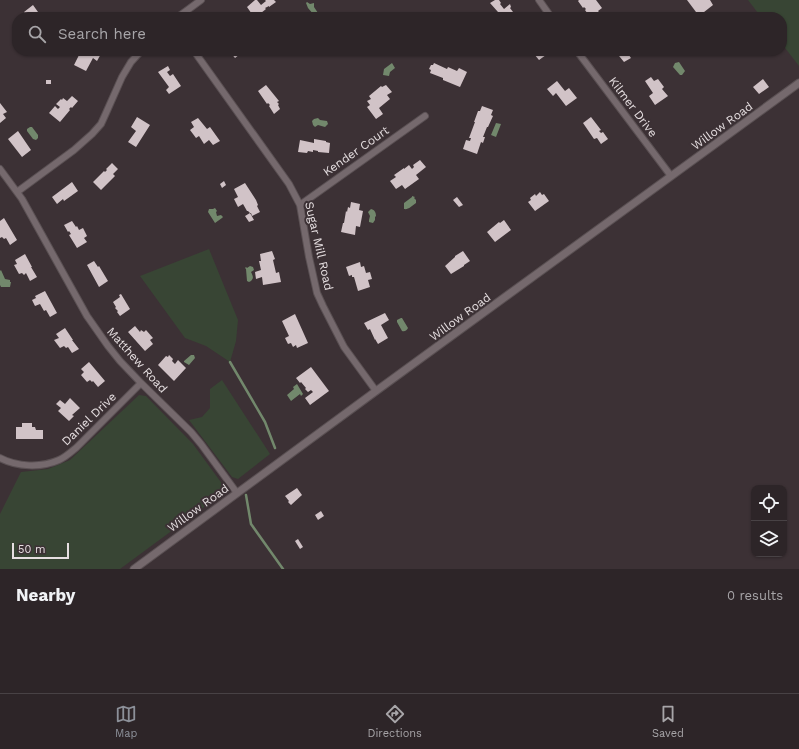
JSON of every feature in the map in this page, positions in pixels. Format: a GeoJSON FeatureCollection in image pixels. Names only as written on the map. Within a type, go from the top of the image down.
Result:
{"type":"FeatureCollection","features":[{"type":"Feature","properties":{"kind":"street"},"geometry":{"type":"LineString","coordinates":[[185,12],[201,0]]}},
{"type":"Feature","properties":{"kind":"street"},"geometry":{"type":"LineString","coordinates":[[539,0],[547,12]]}},
{"type":"Feature","properties":{"kind":"street"},"geometry":{"type":"LineString","coordinates":[[17,192],[74,150],[101,124],[122,77],[136,56]]}},
{"type":"Feature","properties":{"kind":"street","name":"Sugar Mill Road"},"geometry":{"type":"LineString","coordinates":[[198,56],[289,184],[300,205],[309,257],[318,293],[323,306],[344,347],[376,391]]}},
{"type":"Feature","properties":{"kind":"street","name":"Kilmer Drive"},"geometry":{"type":"LineString","coordinates":[[581,56],[671,176]]}},
{"type":"Feature","properties":{"kind":"street","name":"Willow Road"},"geometry":{"type":"LineString","coordinates":[[134,569],[799,83]]}},
{"type":"Feature","properties":{"kind":"street","name":"Kender Court"},"geometry":{"type":"LineString","coordinates":[[300,205],[425,116]]}},
{"type":"Feature","properties":{"kind":"street","name":"Matthew Road"},"geometry":{"type":"LineString","coordinates":[[0,169],[17,192],[87,316],[108,346],[141,383],[191,432],[237,493]]}},
{"type":"Feature","properties":{"kind":"street","name":"Daniel Drive"},"geometry":{"type":"LineString","coordinates":[[0,458],[13,463],[30,465],[58,460],[77,447],[141,383]]}},
{"type":"Feature","properties":{"kind":"shaded area"},"geometry":{"type":"Polygon","coordinates":[[[748,0],[799,0],[799,66],[787,50],[787,12],[757,12],[748,0]]]}},
{"type":"Feature","properties":{"kind":"shaded area"},"geometry":{"type":"Polygon","coordinates":[[[306,3],[314,3],[314,7],[317,12],[311,12],[306,3]]]}},
{"type":"Feature","properties":{"kind":"shaded area"},"geometry":{"type":"Polygon","coordinates":[[[679,62],[685,71],[682,75],[680,75],[673,67],[675,63],[679,62]]]}},
{"type":"Feature","properties":{"kind":"shaded area"},"geometry":{"type":"Polygon","coordinates":[[[392,63],[395,68],[390,72],[389,76],[383,75],[384,69],[392,63]]]}},
{"type":"Feature","properties":{"kind":"shaded area"},"geometry":{"type":"Polygon","coordinates":[[[318,118],[320,120],[327,121],[328,124],[325,127],[318,125],[315,127],[312,121],[318,118]]]}},
{"type":"Feature","properties":{"kind":"shaded area"},"geometry":{"type":"Polygon","coordinates":[[[496,123],[501,124],[496,137],[491,135],[496,123]]]}},
{"type":"Feature","properties":{"kind":"shaded area"},"geometry":{"type":"Polygon","coordinates":[[[30,127],[32,127],[38,135],[36,140],[33,139],[27,131],[30,127]]]}},
{"type":"Feature","properties":{"kind":"shaded area"},"geometry":{"type":"Polygon","coordinates":[[[412,196],[415,197],[416,203],[404,209],[404,203],[412,196]]]}},
{"type":"Feature","properties":{"kind":"shaded area"},"geometry":{"type":"Polygon","coordinates":[[[215,208],[217,211],[217,216],[221,215],[223,217],[215,223],[208,212],[209,209],[215,208]]]}},
{"type":"Feature","properties":{"kind":"shaded area"},"geometry":{"type":"Polygon","coordinates":[[[371,209],[376,215],[373,223],[369,222],[370,216],[368,212],[371,209]]]}},
{"type":"Feature","properties":{"kind":"shaded area"},"geometry":{"type":"Polygon","coordinates":[[[209,249],[238,320],[236,341],[230,362],[206,346],[185,338],[140,276],[209,249]]]}},
{"type":"Feature","properties":{"kind":"shaded area"},"geometry":{"type":"Polygon","coordinates":[[[250,266],[253,267],[254,270],[251,272],[253,279],[249,282],[247,281],[245,268],[250,266]]]}},
{"type":"Feature","properties":{"kind":"shaded area"},"geometry":{"type":"Polygon","coordinates":[[[1,270],[5,279],[10,280],[10,287],[1,287],[1,270]]]}},
{"type":"Feature","properties":{"kind":"shaded area"},"geometry":{"type":"Polygon","coordinates":[[[401,318],[408,328],[405,331],[402,331],[397,322],[397,320],[401,318]]]}},
{"type":"Feature","properties":{"kind":"shaded area"},"geometry":{"type":"Polygon","coordinates":[[[191,355],[194,355],[195,358],[189,365],[184,361],[191,355]]]}},
{"type":"Feature","properties":{"kind":"shaded area"},"geometry":{"type":"Polygon","coordinates":[[[222,380],[270,454],[238,479],[232,477],[189,420],[202,417],[210,408],[210,389],[222,380]]]}},
{"type":"Feature","properties":{"kind":"shaded area"},"geometry":{"type":"Polygon","coordinates":[[[297,384],[303,394],[301,396],[300,394],[291,401],[287,395],[297,384]]]}},
{"type":"Feature","properties":{"kind":"shaded area"},"geometry":{"type":"Polygon","coordinates":[[[139,395],[146,396],[193,444],[223,485],[219,496],[120,569],[0,569],[0,514],[21,472],[48,469],[70,460],[139,395]]]}},
{"type":"Feature","properties":{"kind":"building"},"geometry":{"type":"Polygon","coordinates":[[[255,0],[257,0],[261,5],[266,1],[265,0],[274,0],[276,2],[265,8],[266,9],[262,12],[250,12],[247,7],[255,0]]]}},
{"type":"Feature","properties":{"kind":"building"},"geometry":{"type":"Polygon","coordinates":[[[495,0],[499,0],[504,9],[510,4],[510,8],[513,12],[498,12],[490,3],[495,0]]]}},
{"type":"Feature","properties":{"kind":"building"},"geometry":{"type":"Polygon","coordinates":[[[596,0],[602,8],[598,11],[599,12],[586,12],[586,9],[584,7],[583,8],[578,1],[596,0]]]}},
{"type":"Feature","properties":{"kind":"building"},"geometry":{"type":"Polygon","coordinates":[[[687,0],[710,0],[713,5],[704,12],[696,12],[687,0]]]}},
{"type":"Feature","properties":{"kind":"building"},"geometry":{"type":"Polygon","coordinates":[[[33,5],[38,12],[24,12],[33,5]]]}},
{"type":"Feature","properties":{"kind":"building"},"geometry":{"type":"Polygon","coordinates":[[[78,56],[100,56],[97,61],[93,58],[86,71],[74,65],[78,56]]]}},
{"type":"Feature","properties":{"kind":"building"},"geometry":{"type":"Polygon","coordinates":[[[536,56],[545,56],[539,60],[536,56]]]}},
{"type":"Feature","properties":{"kind":"building"},"geometry":{"type":"Polygon","coordinates":[[[619,56],[630,56],[631,58],[624,62],[619,56]]]}},
{"type":"Feature","properties":{"kind":"building"},"geometry":{"type":"Polygon","coordinates":[[[434,63],[447,69],[448,67],[457,71],[459,68],[467,72],[460,87],[430,73],[431,70],[429,69],[434,63]]]}},
{"type":"Feature","properties":{"kind":"building"},"geometry":{"type":"Polygon","coordinates":[[[168,66],[170,70],[167,72],[170,76],[173,74],[181,86],[169,94],[166,90],[169,87],[158,72],[168,66]]]}},
{"type":"Feature","properties":{"kind":"building"},"geometry":{"type":"Polygon","coordinates":[[[651,77],[654,81],[658,79],[664,87],[662,89],[668,96],[655,105],[649,96],[653,93],[645,81],[651,77]]]}},
{"type":"Feature","properties":{"kind":"building"},"geometry":{"type":"Polygon","coordinates":[[[763,79],[769,87],[759,94],[753,87],[763,79]]]}},
{"type":"Feature","properties":{"kind":"building"},"geometry":{"type":"Polygon","coordinates":[[[46,80],[51,80],[51,84],[46,84],[46,80]]]}},
{"type":"Feature","properties":{"kind":"building"},"geometry":{"type":"Polygon","coordinates":[[[557,81],[565,91],[569,88],[577,98],[566,106],[556,93],[553,96],[547,89],[557,81]]]}},
{"type":"Feature","properties":{"kind":"building"},"geometry":{"type":"Polygon","coordinates":[[[266,85],[279,101],[277,102],[280,109],[274,114],[269,106],[270,105],[268,103],[267,104],[258,91],[266,85]]]}},
{"type":"Feature","properties":{"kind":"building"},"geometry":{"type":"Polygon","coordinates":[[[386,85],[392,92],[387,95],[390,99],[379,108],[383,114],[376,119],[367,107],[370,105],[367,101],[371,99],[369,96],[381,86],[386,85]]]}},
{"type":"Feature","properties":{"kind":"building"},"geometry":{"type":"Polygon","coordinates":[[[72,96],[78,101],[72,108],[71,107],[69,109],[70,110],[60,122],[49,113],[55,106],[58,109],[60,107],[56,104],[61,99],[62,100],[63,98],[67,101],[72,96]]]}},
{"type":"Feature","properties":{"kind":"building"},"geometry":{"type":"Polygon","coordinates":[[[0,103],[7,112],[3,114],[6,118],[0,123],[0,103]]]}},
{"type":"Feature","properties":{"kind":"building"},"geometry":{"type":"Polygon","coordinates":[[[482,106],[493,110],[491,115],[493,116],[483,137],[485,137],[483,143],[481,142],[477,154],[463,149],[466,140],[470,141],[471,138],[469,138],[474,122],[478,111],[480,111],[482,106]]]}},
{"type":"Feature","properties":{"kind":"building"},"geometry":{"type":"Polygon","coordinates":[[[137,117],[150,125],[136,147],[128,142],[136,131],[131,127],[137,117]]]}},
{"type":"Feature","properties":{"kind":"building"},"geometry":{"type":"Polygon","coordinates":[[[591,117],[601,130],[599,131],[601,133],[603,132],[608,139],[601,144],[597,138],[594,139],[583,123],[591,117]]]}},
{"type":"Feature","properties":{"kind":"building"},"geometry":{"type":"Polygon","coordinates":[[[198,118],[207,129],[210,127],[220,141],[213,145],[209,140],[204,144],[199,136],[196,138],[190,130],[194,127],[191,122],[198,118]]]}},
{"type":"Feature","properties":{"kind":"building"},"geometry":{"type":"Polygon","coordinates":[[[18,131],[31,150],[22,157],[8,139],[18,131]]]}},
{"type":"Feature","properties":{"kind":"building"},"geometry":{"type":"Polygon","coordinates":[[[314,139],[330,143],[329,153],[313,150],[313,152],[308,151],[307,153],[298,152],[300,140],[314,143],[314,139]]]}},
{"type":"Feature","properties":{"kind":"building"},"geometry":{"type":"Polygon","coordinates":[[[420,160],[426,167],[416,175],[419,179],[405,189],[402,185],[396,189],[390,181],[396,177],[394,175],[409,165],[412,169],[414,167],[413,165],[420,160]]]}},
{"type":"Feature","properties":{"kind":"building"},"geometry":{"type":"Polygon","coordinates":[[[112,163],[118,169],[113,174],[115,176],[101,190],[93,182],[107,170],[106,169],[112,163]]]}},
{"type":"Feature","properties":{"kind":"building"},"geometry":{"type":"Polygon","coordinates":[[[224,181],[226,185],[222,188],[220,184],[224,181]]]}},
{"type":"Feature","properties":{"kind":"building"},"geometry":{"type":"Polygon","coordinates":[[[72,182],[78,191],[57,204],[52,197],[72,182]]]}},
{"type":"Feature","properties":{"kind":"building"},"geometry":{"type":"Polygon","coordinates":[[[245,183],[256,200],[260,212],[252,216],[243,204],[238,207],[234,199],[238,197],[234,189],[245,183]]]}},
{"type":"Feature","properties":{"kind":"building"},"geometry":{"type":"Polygon","coordinates":[[[540,192],[542,195],[544,194],[549,201],[535,211],[528,202],[531,200],[530,198],[535,194],[536,196],[540,192]]]}},
{"type":"Feature","properties":{"kind":"building"},"geometry":{"type":"Polygon","coordinates":[[[457,197],[463,205],[459,207],[453,200],[457,197]]]}},
{"type":"Feature","properties":{"kind":"building"},"geometry":{"type":"Polygon","coordinates":[[[351,202],[360,204],[359,210],[363,211],[360,227],[356,226],[355,235],[341,232],[346,211],[347,212],[348,207],[350,208],[351,202]]]}},
{"type":"Feature","properties":{"kind":"building"},"geometry":{"type":"Polygon","coordinates":[[[250,213],[254,220],[249,222],[245,216],[250,213]]]}},
{"type":"Feature","properties":{"kind":"building"},"geometry":{"type":"Polygon","coordinates":[[[4,218],[17,240],[10,245],[6,238],[0,238],[0,221],[4,218]]]}},
{"type":"Feature","properties":{"kind":"building"},"geometry":{"type":"Polygon","coordinates":[[[504,220],[511,230],[495,242],[487,232],[499,222],[500,223],[504,220]]]}},
{"type":"Feature","properties":{"kind":"building"},"geometry":{"type":"Polygon","coordinates":[[[72,221],[79,230],[83,228],[87,236],[84,238],[87,242],[77,248],[69,235],[71,234],[64,225],[72,221]]]}},
{"type":"Feature","properties":{"kind":"building"},"geometry":{"type":"Polygon","coordinates":[[[272,251],[275,259],[273,260],[276,273],[279,272],[281,282],[263,285],[262,277],[256,279],[255,272],[261,270],[259,261],[261,261],[260,254],[272,251]]]}},
{"type":"Feature","properties":{"kind":"building"},"geometry":{"type":"Polygon","coordinates":[[[463,251],[470,261],[451,274],[445,266],[455,256],[463,251]]]}},
{"type":"Feature","properties":{"kind":"building"},"geometry":{"type":"Polygon","coordinates":[[[25,254],[37,277],[30,281],[26,273],[24,275],[22,273],[19,274],[14,265],[17,264],[15,260],[25,254]]]}},
{"type":"Feature","properties":{"kind":"building"},"geometry":{"type":"Polygon","coordinates":[[[94,261],[98,267],[99,266],[108,281],[99,287],[87,265],[94,261]]]}},
{"type":"Feature","properties":{"kind":"building"},"geometry":{"type":"Polygon","coordinates":[[[360,262],[361,267],[364,266],[366,273],[370,272],[372,279],[368,280],[370,287],[358,291],[354,277],[352,277],[352,275],[349,276],[346,267],[360,262]]]}},
{"type":"Feature","properties":{"kind":"building"},"geometry":{"type":"Polygon","coordinates":[[[45,291],[57,313],[50,317],[40,304],[35,306],[32,300],[36,298],[35,296],[45,291]]]}},
{"type":"Feature","properties":{"kind":"building"},"geometry":{"type":"Polygon","coordinates":[[[121,294],[130,309],[120,316],[113,302],[120,297],[119,295],[121,294]]]}},
{"type":"Feature","properties":{"kind":"building"},"geometry":{"type":"Polygon","coordinates":[[[385,313],[389,320],[381,325],[388,338],[378,344],[370,329],[368,330],[364,323],[385,313]]]}},
{"type":"Feature","properties":{"kind":"building"},"geometry":{"type":"Polygon","coordinates":[[[295,314],[308,343],[297,348],[296,345],[293,347],[291,343],[288,344],[285,338],[289,336],[282,321],[295,314]]]}},
{"type":"Feature","properties":{"kind":"building"},"geometry":{"type":"Polygon","coordinates":[[[135,326],[140,332],[141,330],[144,332],[146,330],[153,338],[150,340],[153,344],[145,351],[128,332],[135,326]]]}},
{"type":"Feature","properties":{"kind":"building"},"geometry":{"type":"Polygon","coordinates":[[[65,328],[79,349],[72,353],[68,347],[66,348],[64,346],[60,348],[54,340],[59,338],[56,334],[65,328]]]}},
{"type":"Feature","properties":{"kind":"building"},"geometry":{"type":"Polygon","coordinates":[[[169,355],[175,364],[178,360],[186,368],[174,381],[158,365],[166,356],[168,357],[169,355]]]}},
{"type":"Feature","properties":{"kind":"building"},"geometry":{"type":"Polygon","coordinates":[[[89,362],[105,381],[98,387],[93,381],[92,382],[90,380],[87,382],[81,375],[84,372],[81,369],[89,362]]]}},
{"type":"Feature","properties":{"kind":"building"},"geometry":{"type":"Polygon","coordinates":[[[311,367],[329,391],[310,405],[305,398],[313,392],[311,390],[308,392],[296,378],[311,367]]]}},
{"type":"Feature","properties":{"kind":"building"},"geometry":{"type":"Polygon","coordinates":[[[70,398],[80,408],[72,415],[74,416],[69,421],[58,411],[61,408],[56,404],[60,400],[65,404],[70,398]]]}},
{"type":"Feature","properties":{"kind":"building"},"geometry":{"type":"Polygon","coordinates":[[[22,423],[32,423],[32,427],[35,427],[36,430],[43,430],[43,439],[16,439],[16,427],[22,427],[22,423]]]}},
{"type":"Feature","properties":{"kind":"building"},"geometry":{"type":"Polygon","coordinates":[[[297,488],[302,495],[291,505],[285,496],[297,488]]]}},
{"type":"Feature","properties":{"kind":"building"},"geometry":{"type":"Polygon","coordinates":[[[321,511],[324,516],[318,520],[315,515],[321,511]]]}},
{"type":"Feature","properties":{"kind":"building"},"geometry":{"type":"Polygon","coordinates":[[[298,539],[303,547],[300,549],[295,541],[298,539]]]}},
{"type":"Feature","properties":{"kind":"waterway"},"geometry":{"type":"LineString","coordinates":[[230,362],[265,422],[275,448]]}},
{"type":"Feature","properties":{"kind":"waterway"},"geometry":{"type":"LineString","coordinates":[[246,495],[251,524],[283,569]]}}]}
